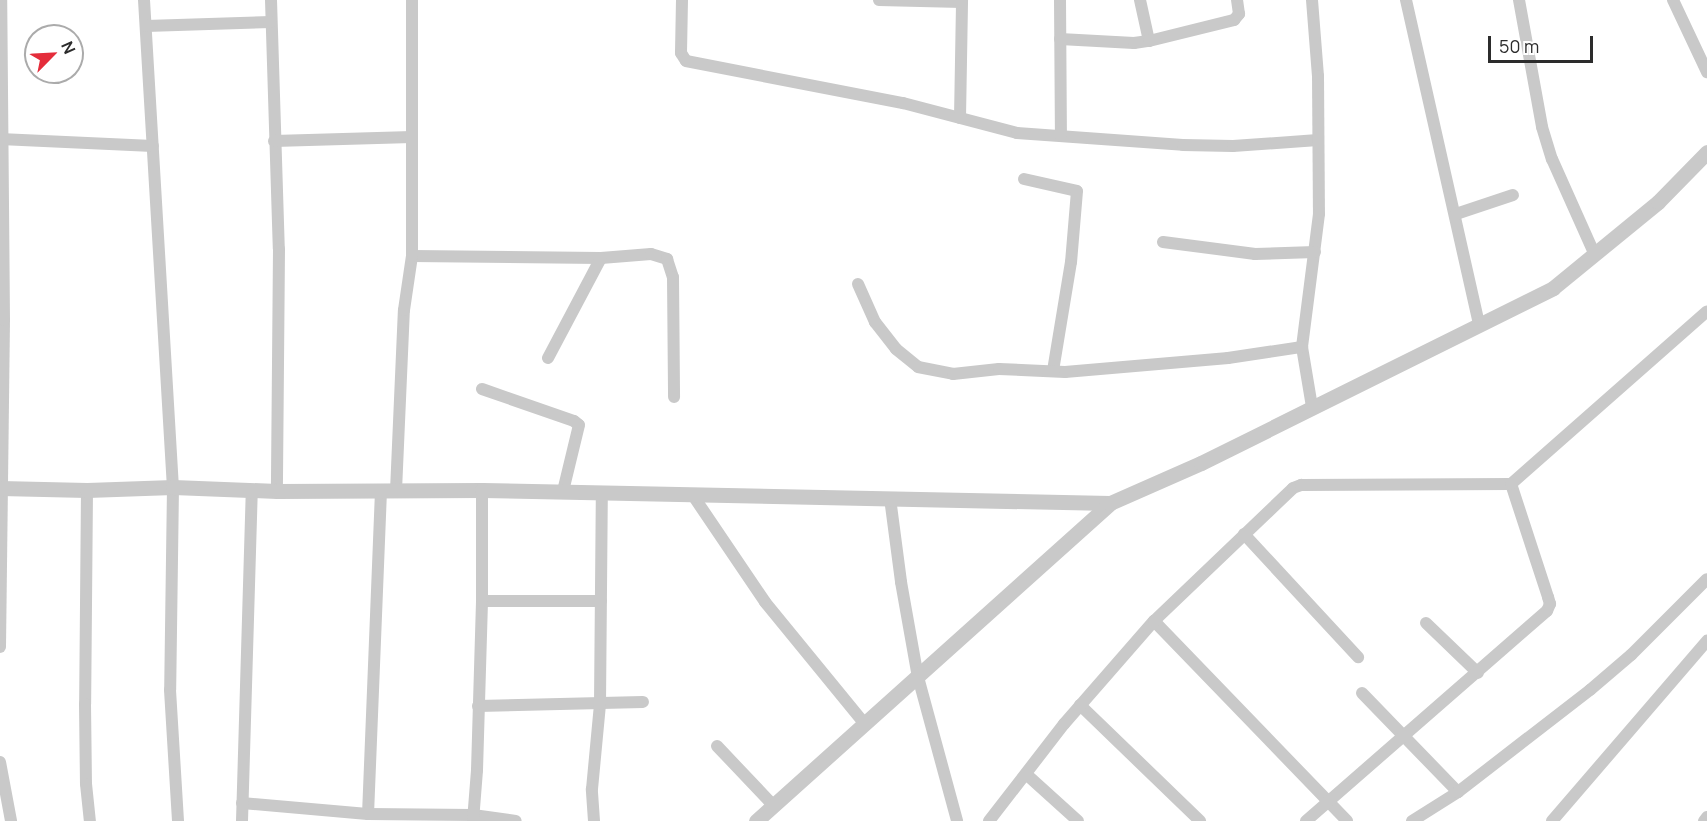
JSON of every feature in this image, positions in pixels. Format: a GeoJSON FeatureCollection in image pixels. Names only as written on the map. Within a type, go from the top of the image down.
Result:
{"type":"FeatureCollection","features":[{"type":"Feature","properties":{"kind":"street"},"geometry":{"type":"LineString","coordinates":[[0,647],[4,320],[1,0]]}},
{"type":"Feature","properties":{"kind":"street"},"geometry":{"type":"LineString","coordinates":[[144,0],[173,487],[170,690],[178,821]]}},
{"type":"Feature","properties":{"kind":"street"},"geometry":{"type":"LineString","coordinates":[[271,0],[279,249],[277,491]]}},
{"type":"Feature","properties":{"kind":"street"},"geometry":{"type":"LineString","coordinates":[[368,814],[388,491],[404,310],[412,256],[412,0]]}},
{"type":"Feature","properties":{"kind":"street"},"geometry":{"type":"LineString","coordinates":[[682,0],[681,53],[686,61],[903,103],[1017,133],[1183,146],[1233,146],[1318,140]]}},
{"type":"Feature","properties":{"kind":"street"},"geometry":{"type":"LineString","coordinates":[[879,0],[962,1],[960,117]]}},
{"type":"Feature","properties":{"kind":"street"},"geometry":{"type":"LineString","coordinates":[[1060,0],[1061,136]]}},
{"type":"Feature","properties":{"kind":"street"},"geometry":{"type":"LineString","coordinates":[[1140,0],[1149,40]]}},
{"type":"Feature","properties":{"kind":"street"},"geometry":{"type":"LineString","coordinates":[[1060,39],[1134,43],[1149,40],[1234,20],[1239,14],[1237,0]]}},
{"type":"Feature","properties":{"kind":"street"},"geometry":{"type":"LineString","coordinates":[[1312,0],[1318,76],[1319,214],[1302,347],[1312,407]]}},
{"type":"Feature","properties":{"kind":"street"},"geometry":{"type":"LineString","coordinates":[[1406,0],[1479,324]]}},
{"type":"Feature","properties":{"kind":"street"},"geometry":{"type":"LineString","coordinates":[[1519,0],[1542,127],[1552,159],[1595,255]]}},
{"type":"Feature","properties":{"kind":"street"},"geometry":{"type":"LineString","coordinates":[[1674,0],[1707,72]]}},
{"type":"Feature","properties":{"kind":"street"},"geometry":{"type":"LineString","coordinates":[[146,26],[271,22]]}},
{"type":"Feature","properties":{"kind":"street"},"geometry":{"type":"LineString","coordinates":[[274,141],[412,137]]}},
{"type":"Feature","properties":{"kind":"street"},"geometry":{"type":"LineString","coordinates":[[1,139],[153,146]]}},
{"type":"Feature","properties":{"kind":"street"},"geometry":{"type":"LineString","coordinates":[[756,821],[772,804],[918,677],[1110,503],[1200,462],[1553,288],[1658,202],[1707,152]]}},
{"type":"Feature","properties":{"kind":"street"},"geometry":{"type":"LineString","coordinates":[[1024,179],[1077,191],[1071,262],[1053,371]]}},
{"type":"Feature","properties":{"kind":"street"},"geometry":{"type":"LineString","coordinates":[[1456,214],[1513,195]]}},
{"type":"Feature","properties":{"kind":"street"},"geometry":{"type":"LineString","coordinates":[[1163,242],[1255,254],[1315,252]]}},
{"type":"Feature","properties":{"kind":"street"},"geometry":{"type":"LineString","coordinates":[[412,256],[601,258],[651,254],[667,259],[673,277],[674,397]]}},
{"type":"Feature","properties":{"kind":"street"},"geometry":{"type":"LineString","coordinates":[[548,358],[601,258]]}},
{"type":"Feature","properties":{"kind":"street"},"geometry":{"type":"LineString","coordinates":[[858,284],[875,322],[896,349],[918,367],[952,375],[999,369],[1053,371],[1228,358],[1302,347]]}},
{"type":"Feature","properties":{"kind":"street"},"geometry":{"type":"LineString","coordinates":[[989,821],[1080,705],[1154,621],[1284,494],[1300,485],[1511,484],[1707,311]]}},
{"type":"Feature","properties":{"kind":"street"},"geometry":{"type":"LineString","coordinates":[[482,389],[574,421],[579,425],[563,491]]}},
{"type":"Feature","properties":{"kind":"street"},"geometry":{"type":"LineString","coordinates":[[1306,821],[1478,673],[1547,610],[1550,604],[1511,484]]}},
{"type":"Feature","properties":{"kind":"street"},"geometry":{"type":"LineString","coordinates":[[1,488],[87,490],[173,487],[277,491],[563,491],[1110,503]]}},
{"type":"Feature","properties":{"kind":"street"},"geometry":{"type":"LineString","coordinates":[[87,490],[85,704],[86,784],[90,821]]}},
{"type":"Feature","properties":{"kind":"street"},"geometry":{"type":"LineString","coordinates":[[242,821],[252,490]]}},
{"type":"Feature","properties":{"kind":"street"},"geometry":{"type":"LineString","coordinates":[[473,818],[482,601],[482,490]]}},
{"type":"Feature","properties":{"kind":"street"},"geometry":{"type":"LineString","coordinates":[[594,821],[592,789],[600,704],[602,492]]}},
{"type":"Feature","properties":{"kind":"street"},"geometry":{"type":"LineString","coordinates":[[692,494],[765,602],[864,723]]}},
{"type":"Feature","properties":{"kind":"street"},"geometry":{"type":"LineString","coordinates":[[890,498],[901,582],[918,677],[957,821]]}},
{"type":"Feature","properties":{"kind":"street"},"geometry":{"type":"LineString","coordinates":[[1244,534],[1359,657]]}},
{"type":"Feature","properties":{"kind":"street"},"geometry":{"type":"LineString","coordinates":[[1412,821],[1458,792],[1554,719],[1631,655],[1707,579]]}},
{"type":"Feature","properties":{"kind":"street"},"geometry":{"type":"LineString","coordinates":[[482,601],[602,601]]}},
{"type":"Feature","properties":{"kind":"street"},"geometry":{"type":"LineString","coordinates":[[1154,621],[1347,821]]}},
{"type":"Feature","properties":{"kind":"street"},"geometry":{"type":"LineString","coordinates":[[1426,623],[1478,673]]}},
{"type":"Feature","properties":{"kind":"street"},"geometry":{"type":"LineString","coordinates":[[1552,821],[1707,641]]}},
{"type":"Feature","properties":{"kind":"street"},"geometry":{"type":"LineString","coordinates":[[1362,693],[1458,792]]}},
{"type":"Feature","properties":{"kind":"street"},"geometry":{"type":"LineString","coordinates":[[478,706],[643,702]]}},
{"type":"Feature","properties":{"kind":"street"},"geometry":{"type":"LineString","coordinates":[[1080,705],[1200,821]]}},
{"type":"Feature","properties":{"kind":"street"},"geometry":{"type":"LineString","coordinates":[[717,746],[772,804]]}},
{"type":"Feature","properties":{"kind":"street"},"geometry":{"type":"LineString","coordinates":[[0,762],[11,821]]}},
{"type":"Feature","properties":{"kind":"street"},"geometry":{"type":"LineString","coordinates":[[1026,774],[1078,821]]}},
{"type":"Feature","properties":{"kind":"street"},"geometry":{"type":"LineString","coordinates":[[242,803],[368,814],[516,821]]}},
{"type":"Feature","properties":{"kind":"street"},"geometry":{"type":"LineString","coordinates":[[1704,821],[1707,817]]}}]}
